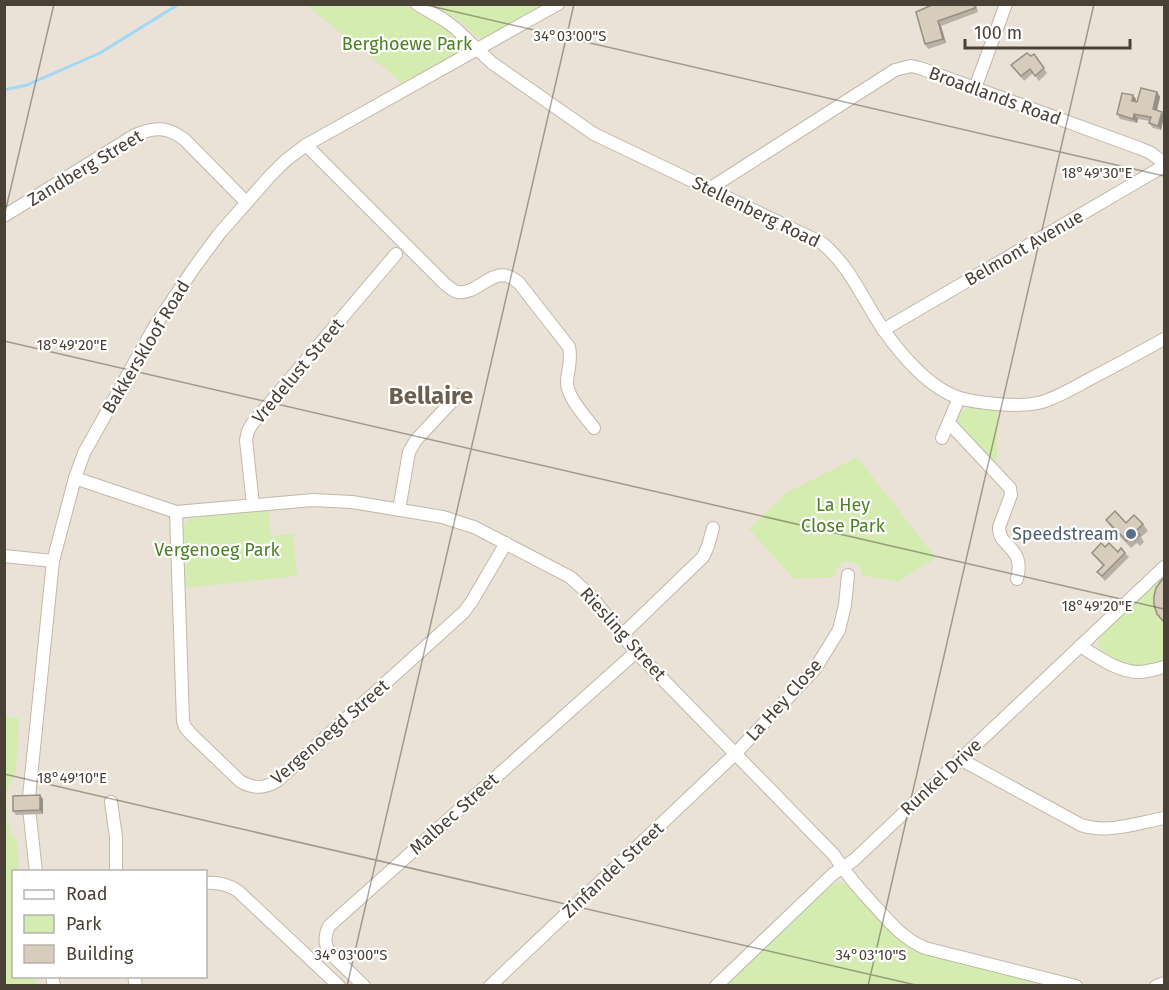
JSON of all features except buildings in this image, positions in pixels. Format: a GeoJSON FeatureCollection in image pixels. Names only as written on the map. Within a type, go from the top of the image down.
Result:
{"type":"FeatureCollection","features":[{"type":"Feature","properties":{"kind":"street","name":"Stellenberg Road"},"geometry":{"type":"LineString","coordinates":[[417,4],[455,28],[492,63],[594,134],[822,243],[844,265],[883,330],[911,364],[940,388],[959,398],[1006,405],[1030,405],[1044,402],[1164,339]]}},
{"type":"Feature","properties":{"kind":"street","name":"Bakkerskloof Road"},"geometry":{"type":"LineString","coordinates":[[36,870],[29,797],[53,561],[84,453],[155,326],[219,234],[286,160],[306,145],[558,4]]}},
{"type":"Feature","properties":{"kind":"street"},"geometry":{"type":"LineString","coordinates":[[975,88],[1006,4]]}},
{"type":"Feature","properties":{"kind":"street","name":"Broadlands Road"},"geometry":{"type":"LineString","coordinates":[[709,189],[895,70],[911,66],[1139,148],[1150,153],[1164,165]]}},
{"type":"Feature","properties":{"kind":"street","name":"Zandberg Street"},"geometry":{"type":"LineString","coordinates":[[4,216],[135,135],[159,128],[177,133],[246,202]]}},
{"type":"Feature","properties":{"kind":"street"},"geometry":{"type":"LineString","coordinates":[[306,145],[452,290],[465,292],[501,275],[513,278],[569,347],[571,356],[568,390],[594,428]]}},
{"type":"Feature","properties":{"kind":"street","name":"Belmont Avenue"},"geometry":{"type":"LineString","coordinates":[[883,330],[1164,165]]}},
{"type":"Feature","properties":{"kind":"street","name":"Vredelust Street"},"geometry":{"type":"LineString","coordinates":[[253,505],[246,440],[248,431],[396,254]]}},
{"type":"Feature","properties":{"kind":"street"},"geometry":{"type":"LineString","coordinates":[[399,510],[410,452],[416,440],[458,395]]}},
{"type":"Feature","properties":{"kind":"street"},"geometry":{"type":"LineString","coordinates":[[942,438],[959,398]]}},
{"type":"Feature","properties":{"kind":"street"},"geometry":{"type":"LineString","coordinates":[[949,423],[1010,488],[1011,495],[999,532],[1019,562],[1017,579]]}},
{"type":"Feature","properties":{"kind":"street","name":"Riesling Street"},"geometry":{"type":"LineString","coordinates":[[75,478],[176,512],[333,500],[461,522],[506,543],[580,585],[604,610],[636,652],[834,855],[849,877],[896,929],[914,944],[1076,986]]}},
{"type":"Feature","properties":{"kind":"street","name":"Vergenoegd Street"},"geometry":{"type":"LineString","coordinates":[[176,512],[183,721],[191,734],[240,781],[255,787],[277,782],[464,612],[506,543]]}},
{"type":"Feature","properties":{"kind":"street"},"geometry":{"type":"LineString","coordinates":[[622,635],[703,556],[713,528]]}},
{"type":"Feature","properties":{"kind":"street"},"geometry":{"type":"LineString","coordinates":[[4,556],[53,561]]}},
{"type":"Feature","properties":{"kind":"street","name":"Runkel Drive"},"geometry":{"type":"LineString","coordinates":[[716,986],[833,874],[854,860],[1164,567]]}},
{"type":"Feature","properties":{"kind":"street","name":"La Hey Close"},"geometry":{"type":"LineString","coordinates":[[735,754],[796,691],[826,652],[843,619],[848,575]]}},
{"type":"Feature","properties":{"kind":"street"},"geometry":{"type":"LineString","coordinates":[[1080,646],[1127,671],[1140,672],[1164,667]]}},
{"type":"Feature","properties":{"kind":"street","name":"Malbec Street"},"geometry":{"type":"LineString","coordinates":[[364,986],[327,948],[325,937],[330,926],[636,652]]}},
{"type":"Feature","properties":{"kind":"street","name":"Zinfandel Street"},"geometry":{"type":"LineString","coordinates":[[490,986],[735,754]]}},
{"type":"Feature","properties":{"kind":"street"},"geometry":{"type":"LineString","coordinates":[[960,759],[1081,825],[1091,828],[1104,829],[1164,818]]}},
{"type":"Feature","properties":{"kind":"street"},"geometry":{"type":"LineString","coordinates":[[111,802],[116,837],[116,870]]}},
{"type":"Feature","properties":{"kind":"street"},"geometry":{"type":"LineString","coordinates":[[207,883],[225,884],[238,891],[339,986]]}},
{"type":"Feature","properties":{"kind":"street"},"geometry":{"type":"LineString","coordinates":[[1156,986],[1164,983]]}},
{"type":"Feature","properties":{"kind":"shaded area"},"geometry":{"type":"Polygon","coordinates":[[[5,5],[1164,5],[1164,985],[5,986],[5,5]]]}},
{"type":"Feature","properties":{"kind":"green space","name":"Berghoewe Park"},"geometry":{"type":"Polygon","coordinates":[[[306,5],[404,5],[446,30],[456,40],[458,49],[455,55],[403,85],[306,5]]]}},
{"type":"Feature","properties":{"kind":"green space","name":"Berghoewe Park"},"geometry":{"type":"Polygon","coordinates":[[[432,5],[549,5],[482,39],[460,21],[432,5]]]}},
{"type":"Feature","properties":{"kind":"green space"},"geometry":{"type":"Polygon","coordinates":[[[968,408],[997,411],[997,460],[994,467],[956,423],[959,414],[968,408]]]}},
{"type":"Feature","properties":{"kind":"green space","name":"La Hey Close Park"},"geometry":{"type":"Polygon","coordinates":[[[857,457],[936,558],[899,581],[863,576],[861,569],[853,562],[839,566],[834,577],[794,579],[749,529],[786,493],[857,457]]]}},
{"type":"Feature","properties":{"kind":"green space","name":"Vergenoeg Park"},"geometry":{"type":"Polygon","coordinates":[[[268,510],[271,536],[293,534],[297,576],[183,588],[182,528],[187,520],[268,510]]]}},
{"type":"Feature","properties":{"kind":"green space"},"geometry":{"type":"Polygon","coordinates":[[[1164,574],[1164,661],[1132,665],[1104,652],[1098,644],[1100,635],[1164,574]]]}},
{"type":"Feature","properties":{"kind":"green space"},"geometry":{"type":"Polygon","coordinates":[[[5,717],[19,718],[16,771],[6,797],[7,820],[10,831],[17,842],[19,870],[12,870],[12,978],[35,978],[37,985],[5,985],[5,717]]]}},
{"type":"Feature","properties":{"kind":"green space"},"geometry":{"type":"Polygon","coordinates":[[[839,882],[846,884],[901,942],[917,952],[1051,985],[725,986],[828,888],[839,882]]]}},
{"type":"Feature","properties":{"kind":"waterway"},"geometry":{"type":"LineString","coordinates":[[4,91],[27,85],[100,53],[179,4]]}},
{"type":"Feature","properties":{"kind":"place","name":"Speedstream"},"geometry":{"type":"Point","coordinates":[1131,534]}},
{"type":"Feature","properties":{"kind":"district","name":"Bellaire"},"geometry":{"type":"Point","coordinates":[431,396]}}]}
